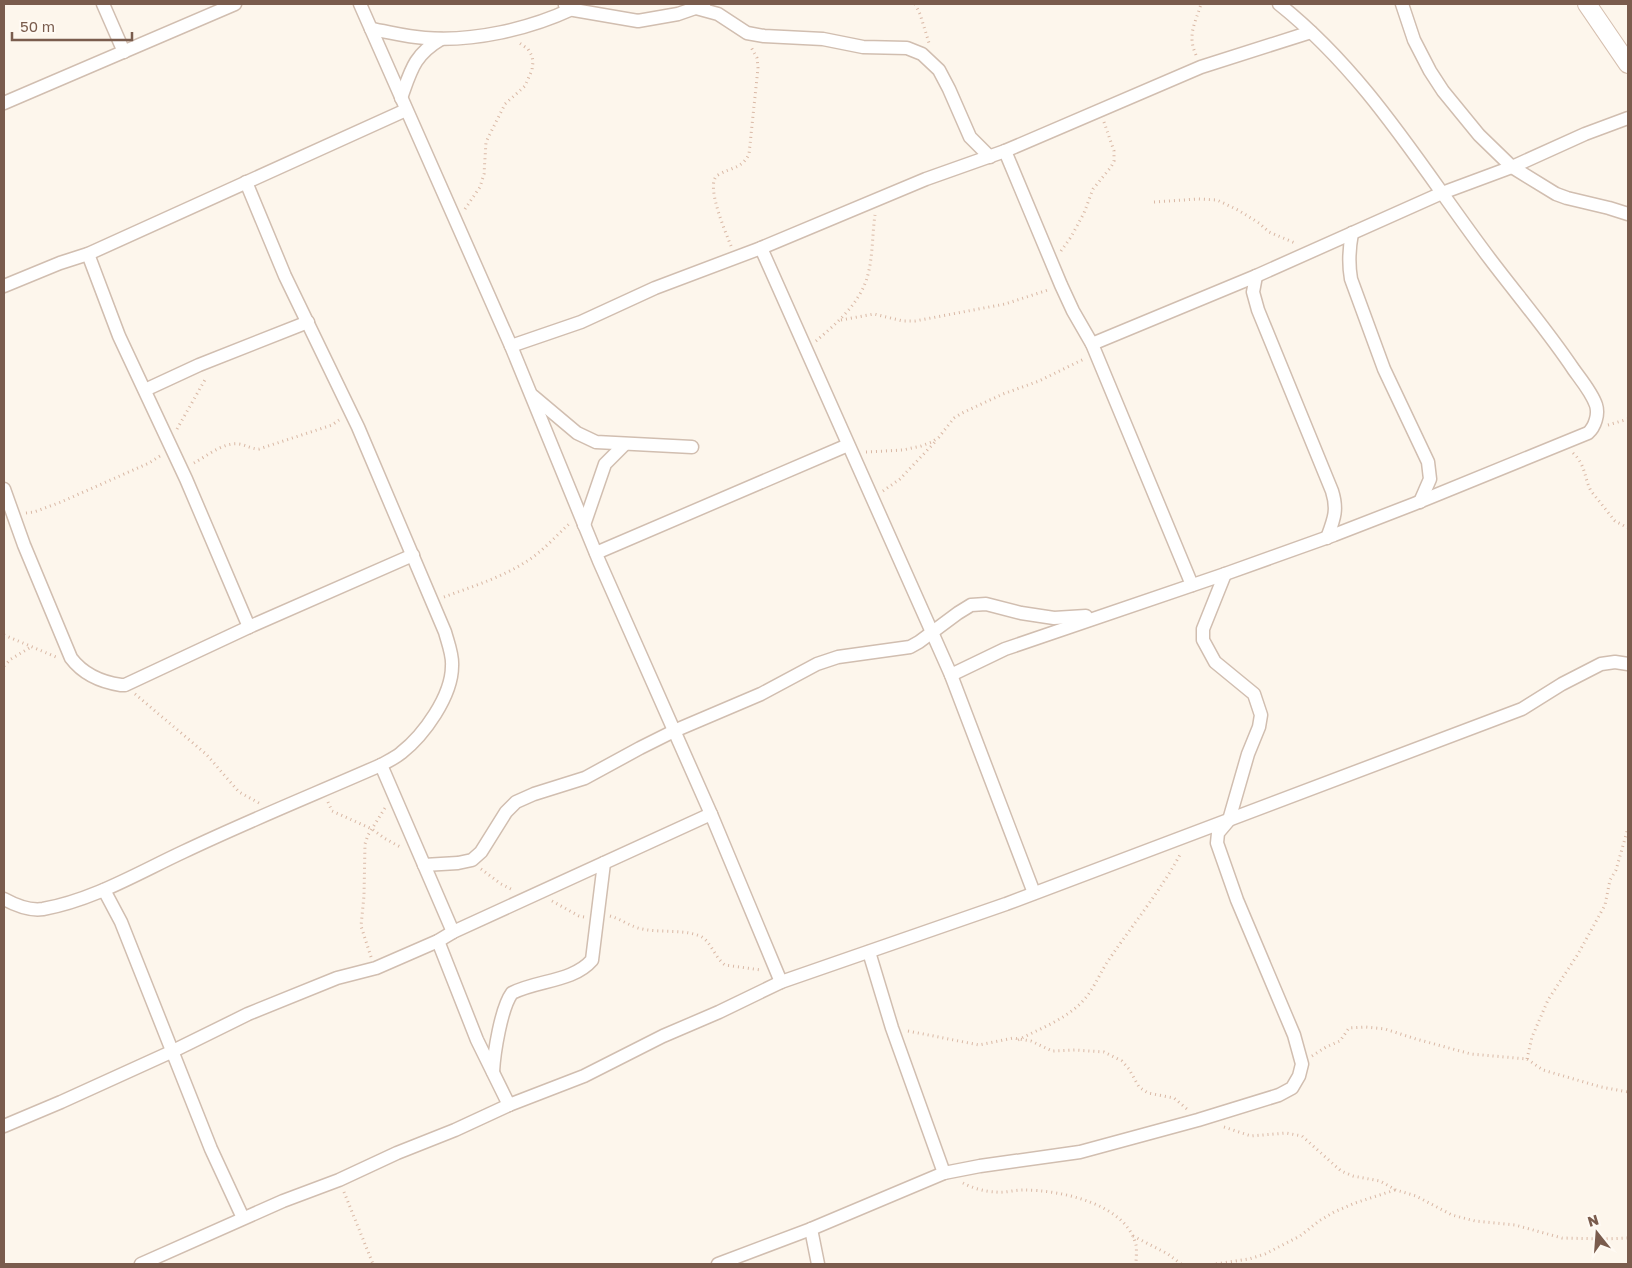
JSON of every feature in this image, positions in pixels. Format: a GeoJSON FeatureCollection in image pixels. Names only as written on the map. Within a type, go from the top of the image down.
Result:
{"type":"FeatureCollection","features":[{"type":"Feature","properties":{"kind":"street"},"geometry":{"type":"LineString","coordinates":[[103,4],[124,52]]}},
{"type":"Feature","properties":{"kind":"street"},"geometry":{"type":"LineString","coordinates":[[4,103],[235,4]]}},
{"type":"Feature","properties":{"kind":"street"},"geometry":{"type":"LineString","coordinates":[[360,4],[511,346],[596,553],[711,814],[778,976]]}},
{"type":"Feature","properties":{"kind":"street"},"geometry":{"type":"LineString","coordinates":[[951,675],[1005,649],[1327,538],[1420,502],[1591,431],[1597,418],[1594,401],[1558,346],[1490,259],[1387,115],[1343,64],[1279,4]]}},
{"type":"Feature","properties":{"kind":"street"},"geometry":{"type":"LineString","coordinates":[[1402,4],[1414,40],[1430,71],[1480,135],[1512,168],[1556,194],[1628,214]]}},
{"type":"Feature","properties":{"kind":"street"},"geometry":{"type":"LineString","coordinates":[[1587,4],[1628,64]]}},
{"type":"Feature","properties":{"kind":"street"},"geometry":{"type":"LineString","coordinates":[[371,29],[424,38],[481,36],[552,18],[567,6],[638,21],[678,14],[702,6],[747,33],[764,36],[823,39],[864,47],[907,48],[922,54],[938,70],[949,89],[970,137],[990,157]]}},
{"type":"Feature","properties":{"kind":"street"},"geometry":{"type":"LineString","coordinates":[[511,346],[581,322],[656,288],[736,258],[926,179],[1005,151],[1202,67],[1311,32]]}},
{"type":"Feature","properties":{"kind":"street"},"geometry":{"type":"LineString","coordinates":[[401,98],[414,63],[421,54],[441,38]]}},
{"type":"Feature","properties":{"kind":"street"},"geometry":{"type":"LineString","coordinates":[[4,286],[60,263],[88,254],[406,110]]}},
{"type":"Feature","properties":{"kind":"street"},"geometry":{"type":"LineString","coordinates":[[1094,348],[1352,234],[1442,192],[1512,168],[1584,134],[1628,118]]}},
{"type":"Feature","properties":{"kind":"street"},"geometry":{"type":"LineString","coordinates":[[1005,151],[1061,285],[1094,348],[1192,585]]}},
{"type":"Feature","properties":{"kind":"street"},"geometry":{"type":"LineString","coordinates":[[4,899],[33,910],[44,909],[104,890],[184,851],[381,765],[412,743],[428,724],[445,696],[450,682],[453,664],[445,632],[349,409],[286,276],[246,182]]}},
{"type":"Feature","properties":{"kind":"street"},"geometry":{"type":"LineString","coordinates":[[1352,234],[1348,251],[1350,278],[1384,369],[1428,462],[1430,479],[1420,502]]}},
{"type":"Feature","properties":{"kind":"street"},"geometry":{"type":"LineString","coordinates":[[760,248],[951,675],[1034,893]]}},
{"type":"Feature","properties":{"kind":"street"},"geometry":{"type":"LineString","coordinates":[[88,254],[119,336],[173,451],[248,627]]}},
{"type":"Feature","properties":{"kind":"street"},"geometry":{"type":"LineString","coordinates":[[1256,276],[1254,292],[1258,310],[1336,504],[1336,514],[1327,538]]}},
{"type":"Feature","properties":{"kind":"street"},"geometry":{"type":"LineString","coordinates":[[145,390],[308,322]]}},
{"type":"Feature","properties":{"kind":"street"},"geometry":{"type":"LineString","coordinates":[[531,394],[578,433],[596,442],[692,447]]}},
{"type":"Feature","properties":{"kind":"street"},"geometry":{"type":"LineString","coordinates":[[582,519],[605,464],[626,444]]}},
{"type":"Feature","properties":{"kind":"street"},"geometry":{"type":"LineString","coordinates":[[596,553],[850,449]]}},
{"type":"Feature","properties":{"kind":"street"},"geometry":{"type":"LineString","coordinates":[[4,489],[13,516],[72,659],[79,667],[92,676],[113,684],[126,685],[248,627],[413,556]]}},
{"type":"Feature","properties":{"kind":"street"},"geometry":{"type":"LineString","coordinates":[[718,1264],[810,1229],[944,1173],[990,1164],[1080,1152],[1201,1119],[1279,1095],[1292,1088],[1299,1076],[1302,1064],[1294,1035],[1237,900],[1216,842],[1218,833],[1229,820],[1248,754],[1259,728],[1261,715],[1254,694],[1216,662],[1204,640],[1203,629],[1226,574]]}},
{"type":"Feature","properties":{"kind":"street"},"geometry":{"type":"LineString","coordinates":[[422,861],[462,862],[472,860],[481,852],[506,812],[516,802],[534,794],[585,778],[674,731],[761,694],[817,664],[838,657],[901,649],[919,642],[958,613],[972,606],[986,604],[1021,613],[1054,618],[1106,614]]}},
{"type":"Feature","properties":{"kind":"street"},"geometry":{"type":"LineString","coordinates":[[141,1264],[283,1200],[339,1180],[509,1105],[584,1076],[663,1036],[719,1012],[778,976],[869,952],[964,919],[1191,835],[1522,708],[1562,684],[1601,664],[1615,662],[1628,664]]}},
{"type":"Feature","properties":{"kind":"street"},"geometry":{"type":"LineString","coordinates":[[381,765],[453,932]]}},
{"type":"Feature","properties":{"kind":"street"},"geometry":{"type":"LineString","coordinates":[[4,1126],[171,1052],[248,1014],[337,978],[376,968],[438,941],[453,932],[711,814]]}},
{"type":"Feature","properties":{"kind":"street"},"geometry":{"type":"LineString","coordinates":[[492,1072],[494,1052],[509,998],[517,991],[574,973],[592,960],[604,863]]}},
{"type":"Feature","properties":{"kind":"street"},"geometry":{"type":"LineString","coordinates":[[104,890],[121,922],[161,1021],[171,1052],[204,1128],[211,1149],[243,1218]]}},
{"type":"Feature","properties":{"kind":"street"},"geometry":{"type":"LineString","coordinates":[[438,941],[477,1040],[509,1105]]}},
{"type":"Feature","properties":{"kind":"street"},"geometry":{"type":"LineString","coordinates":[[869,952],[892,1028],[944,1173]]}},
{"type":"Feature","properties":{"kind":"street"},"geometry":{"type":"LineString","coordinates":[[810,1229],[818,1264]]}},
{"type":"Feature","properties":{"kind":"path"},"geometry":{"type":"LineString","coordinates":[[914,4],[920,14],[929,42],[931,61]]}},
{"type":"Feature","properties":{"kind":"path"},"geometry":{"type":"LineString","coordinates":[[1201,4],[1191,40],[1202,67]]}},
{"type":"Feature","properties":{"kind":"path"},"geometry":{"type":"LineString","coordinates":[[736,258],[714,195],[713,181],[716,176],[737,167],[745,161],[749,154],[758,68],[757,58],[740,29]]}},
{"type":"Feature","properties":{"kind":"path"},"geometry":{"type":"LineString","coordinates":[[456,222],[480,187],[484,174],[486,142],[505,104],[525,86],[532,70],[533,62],[528,50],[503,31]]}},
{"type":"Feature","properties":{"kind":"path"},"geometry":{"type":"LineString","coordinates":[[1052,264],[1071,237],[1084,213],[1093,189],[1114,161],[1114,151],[1100,110]]}},
{"type":"Feature","properties":{"kind":"path"},"geometry":{"type":"LineString","coordinates":[[1154,202],[1198,199],[1217,200],[1238,210],[1269,232],[1315,250]]}},
{"type":"Feature","properties":{"kind":"path"},"geometry":{"type":"LineString","coordinates":[[806,350],[840,320],[856,299],[867,280],[878,200]]}},
{"type":"Feature","properties":{"kind":"path"},"geometry":{"type":"LineString","coordinates":[[840,320],[874,314],[903,321],[915,321],[1005,304],[1061,285]]}},
{"type":"Feature","properties":{"kind":"path"},"geometry":{"type":"LineString","coordinates":[[872,499],[900,479],[954,418],[1003,394],[1039,381],[1073,365],[1094,348]]}},
{"type":"Feature","properties":{"kind":"path"},"geometry":{"type":"LineString","coordinates":[[13,516],[34,512],[61,502],[173,451],[218,358]]}},
{"type":"Feature","properties":{"kind":"path"},"geometry":{"type":"LineString","coordinates":[[173,451],[185,464],[193,464],[231,444],[259,449],[284,439],[332,425],[340,420],[349,409]]}},
{"type":"Feature","properties":{"kind":"path"},"geometry":{"type":"LineString","coordinates":[[850,449],[903,450],[920,446],[939,437]]}},
{"type":"Feature","properties":{"kind":"path"},"geometry":{"type":"LineString","coordinates":[[1561,444],[1579,458],[1591,491],[1607,513],[1614,521],[1628,528]]}},
{"type":"Feature","properties":{"kind":"path"},"geometry":{"type":"LineString","coordinates":[[432,602],[503,574],[524,563],[582,519]]}},
{"type":"Feature","properties":{"kind":"path"},"geometry":{"type":"LineString","coordinates":[[4,635],[60,658],[72,659]]}},
{"type":"Feature","properties":{"kind":"path"},"geometry":{"type":"LineString","coordinates":[[4,666],[31,647]]}},
{"type":"Feature","properties":{"kind":"path"},"geometry":{"type":"LineString","coordinates":[[126,685],[206,754],[239,792],[251,800],[278,811]]}},
{"type":"Feature","properties":{"kind":"path"},"geometry":{"type":"LineString","coordinates":[[326,789],[332,811],[372,829],[422,861]]}},
{"type":"Feature","properties":{"kind":"path"},"geometry":{"type":"LineString","coordinates":[[376,968],[361,926],[364,896],[365,844],[372,829],[394,795]]}},
{"type":"Feature","properties":{"kind":"path"},"geometry":{"type":"LineString","coordinates":[[1527,1059],[1532,1037],[1548,1000],[1578,954],[1605,905],[1610,880],[1616,870],[1628,828]]}},
{"type":"Feature","properties":{"kind":"path"},"geometry":{"type":"LineString","coordinates":[[1018,1040],[1062,1018],[1081,1003],[1109,959],[1148,906],[1191,835]]}},
{"type":"Feature","properties":{"kind":"path"},"geometry":{"type":"LineString","coordinates":[[462,862],[479,868],[508,888],[536,895],[579,916],[610,915],[643,930],[685,933],[700,937],[706,940],[720,962],[725,965],[766,971],[778,976]]}},
{"type":"Feature","properties":{"kind":"path"},"geometry":{"type":"LineString","coordinates":[[1302,1064],[1320,1050],[1340,1041],[1349,1028],[1366,1026],[1471,1054],[1527,1059],[1543,1070],[1601,1087],[1628,1092]]}},
{"type":"Feature","properties":{"kind":"path"},"geometry":{"type":"LineString","coordinates":[[892,1028],[966,1044],[979,1045],[1007,1039],[1031,1041],[1052,1051],[1090,1050],[1104,1052],[1122,1061],[1129,1069],[1139,1088],[1148,1093],[1174,1098],[1201,1119],[1251,1136],[1286,1133],[1302,1136],[1341,1172],[1380,1181],[1396,1190],[1416,1196],[1452,1216],[1475,1221],[1515,1225],[1562,1238],[1603,1240],[1628,1238]]}},
{"type":"Feature","properties":{"kind":"path"},"geometry":{"type":"LineString","coordinates":[[944,1173],[968,1185],[996,1192],[1023,1190],[1047,1192],[1087,1200],[1113,1214],[1124,1223],[1133,1236],[1136,1246],[1136,1264]]}},
{"type":"Feature","properties":{"kind":"path"},"geometry":{"type":"LineString","coordinates":[[339,1180],[373,1264]]}},
{"type":"Feature","properties":{"kind":"path"},"geometry":{"type":"LineString","coordinates":[[1216,1264],[1249,1259],[1265,1254],[1300,1236],[1334,1212],[1396,1190]]}},
{"type":"Feature","properties":{"kind":"path"},"geometry":{"type":"LineString","coordinates":[[1133,1236],[1168,1254],[1181,1264]]}}]}
